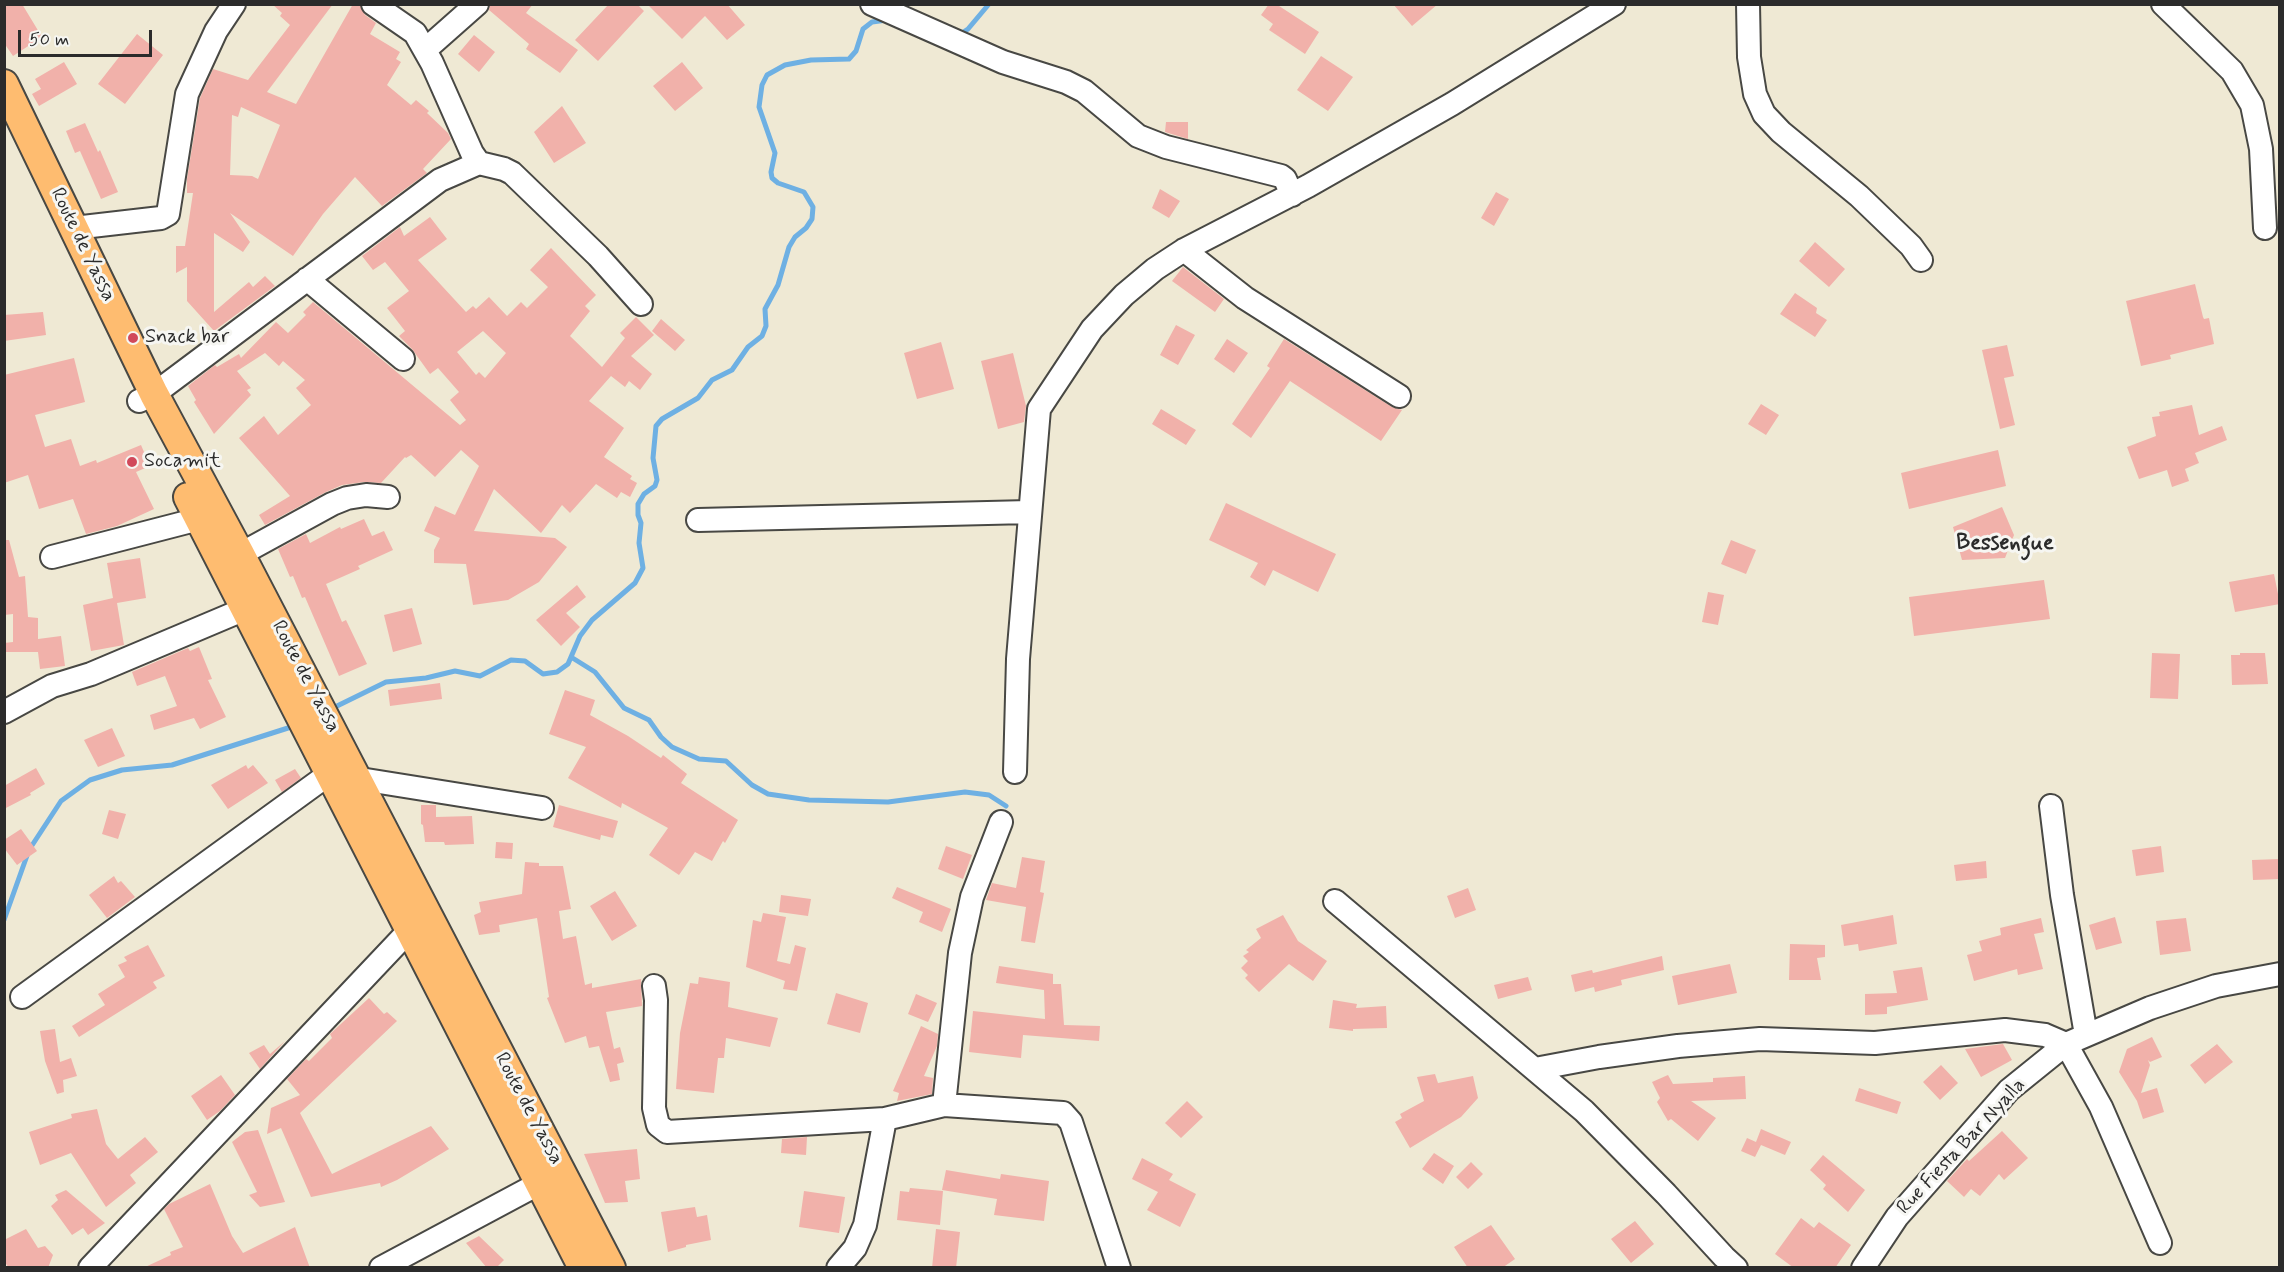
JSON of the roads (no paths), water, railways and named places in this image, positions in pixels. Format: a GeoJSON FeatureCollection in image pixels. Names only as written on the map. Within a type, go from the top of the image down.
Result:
{"type":"FeatureCollection","features":[{"type":"Feature","properties":{"kind":"main road","name":"Route de Yassa"},"geometry":{"type":"LineString","coordinates":[[4,84],[74,228],[199,519],[231,559],[245,609],[329,774],[418,921],[611,1268]]}},
{"type":"Feature","properties":{"kind":"main road","name":"Route de Yassa"},"geometry":{"type":"LineString","coordinates":[[4,126],[231,559],[358,779],[418,921],[540,1183],[583,1268]]}},
{"type":"Feature","properties":{"kind":"street"},"geometry":{"type":"LineString","coordinates":[[74,228],[161,218],[168,214],[187,94],[216,31],[234,4]]}},
{"type":"Feature","properties":{"kind":"street"},"geometry":{"type":"LineString","coordinates":[[373,4],[414,33],[425,50],[472,153],[479,163]]}},
{"type":"Feature","properties":{"kind":"street"},"geometry":{"type":"LineString","coordinates":[[425,50],[477,4]]}},
{"type":"Feature","properties":{"kind":"street"},"geometry":{"type":"LineString","coordinates":[[872,4],[1003,62],[1066,82],[1084,91],[1138,136],[1166,147],[1281,176],[1285,179],[1292,195]]}},
{"type":"Feature","properties":{"kind":"street"},"geometry":{"type":"LineString","coordinates":[[1015,772],[1018,658],[1029,512],[1040,409],[1092,329],[1124,295],[1155,268],[1184,250],[1292,195],[1452,104],[1614,4]]}},
{"type":"Feature","properties":{"kind":"street"},"geometry":{"type":"LineString","coordinates":[[1748,4],[1749,57],[1755,94],[1764,114],[1781,132],[1859,196],[1911,246],[1921,260]]}},
{"type":"Feature","properties":{"kind":"street"},"geometry":{"type":"LineString","coordinates":[[2163,4],[2232,71],[2252,105],[2261,149],[2265,228]]}},
{"type":"Feature","properties":{"kind":"street"},"geometry":{"type":"LineString","coordinates":[[147,397],[440,180],[479,163],[504,169],[512,174],[598,256],[641,304]]}},
{"type":"Feature","properties":{"kind":"street"},"geometry":{"type":"LineString","coordinates":[[1184,250],[1245,298],[1399,396]]}},
{"type":"Feature","properties":{"kind":"street"},"geometry":{"type":"LineString","coordinates":[[308,279],[403,359]]}},
{"type":"Feature","properties":{"kind":"street"},"geometry":{"type":"LineString","coordinates":[[231,559],[347,498],[366,495],[388,497]]}},
{"type":"Feature","properties":{"kind":"street"},"geometry":{"type":"LineString","coordinates":[[698,520],[1029,512]]}},
{"type":"Feature","properties":{"kind":"street"},"geometry":{"type":"LineString","coordinates":[[52,557],[199,519]]}},
{"type":"Feature","properties":{"kind":"street"},"geometry":{"type":"LineString","coordinates":[[4,712],[52,686],[91,674],[245,609]]}},
{"type":"Feature","properties":{"kind":"street"},"geometry":{"type":"LineString","coordinates":[[22,997],[329,774],[542,808]]}},
{"type":"Feature","properties":{"kind":"street"},"geometry":{"type":"LineString","coordinates":[[2051,807],[2076,1039],[2101,1107],[2160,1244]]}},
{"type":"Feature","properties":{"kind":"street"},"geometry":{"type":"LineString","coordinates":[[944,1105],[960,953],[972,897],[1001,822]]}},
{"type":"Feature","properties":{"kind":"street"},"geometry":{"type":"LineString","coordinates":[[1335,901],[1584,1112],[1736,1268]]}},
{"type":"Feature","properties":{"kind":"street"},"geometry":{"type":"LineString","coordinates":[[90,1268],[418,921]]}},
{"type":"Feature","properties":{"kind":"street","name":"Rue Fiesta Bar Nyalla"},"geometry":{"type":"LineString","coordinates":[[1863,1268],[1897,1217],[2009,1090],[2076,1039],[2150,1008],[2216,986],[2280,975]]}},
{"type":"Feature","properties":{"kind":"street"},"geometry":{"type":"LineString","coordinates":[[654,986],[656,1000],[654,1108],[658,1125],[666,1132],[885,1119],[944,1105],[1063,1113],[1071,1122],[1119,1268]]}},
{"type":"Feature","properties":{"kind":"street"},"geometry":{"type":"LineString","coordinates":[[1535,1069],[1678,1046],[1760,1039],[1875,1043],[2006,1030],[2076,1039]]}},
{"type":"Feature","properties":{"kind":"street"},"geometry":{"type":"LineString","coordinates":[[838,1268],[855,1248],[865,1225],[885,1119]]}},
{"type":"Feature","properties":{"kind":"street"},"geometry":{"type":"LineString","coordinates":[[381,1268],[540,1183]]}},
{"type":"Feature","properties":{"kind":"waterway"},"geometry":{"type":"LineString","coordinates":[[959,35],[968,29],[989,4]]}},
{"type":"Feature","properties":{"kind":"waterway"},"geometry":{"type":"LineString","coordinates":[[337,706],[386,682],[426,678],[455,671],[480,676],[511,660],[525,661],[543,674],[557,672],[568,664],[580,636],[592,620],[635,583],[643,568],[639,543],[641,523],[638,504],[644,494],[655,486],[657,480],[653,458],[656,426],[662,419],[698,398],[712,380],[732,370],[748,347],[762,336],[766,326],[765,309],[778,285],[789,247],[812,219],[813,207],[804,192],[778,183],[772,178],[775,153],[759,107],[762,85],[767,75],[785,65],[811,60],[849,59],[856,51],[863,29],[872,22],[887,20]]}},
{"type":"Feature","properties":{"kind":"waterway"},"geometry":{"type":"LineString","coordinates":[[571,657],[595,672],[624,708],[649,720],[661,737],[672,747],[699,759],[726,761],[752,785],[768,794],[809,800],[888,802],[965,792],[989,795],[1006,806]]}},
{"type":"Feature","properties":{"kind":"waterway"},"geometry":{"type":"LineString","coordinates":[[4,920],[29,850],[61,801],[90,780],[122,770],[172,765],[288,728]]}},
{"type":"Feature","properties":{"kind":"place","name":"Snack bar"},"geometry":{"type":"Point","coordinates":[133,338]}},
{"type":"Feature","properties":{"kind":"place","name":"Socamit"},"geometry":{"type":"Point","coordinates":[132,462]}},
{"type":"Feature","properties":{"kind":"district","name":"Bessengue"},"geometry":{"type":"Point","coordinates":[2005,544]}}]}
